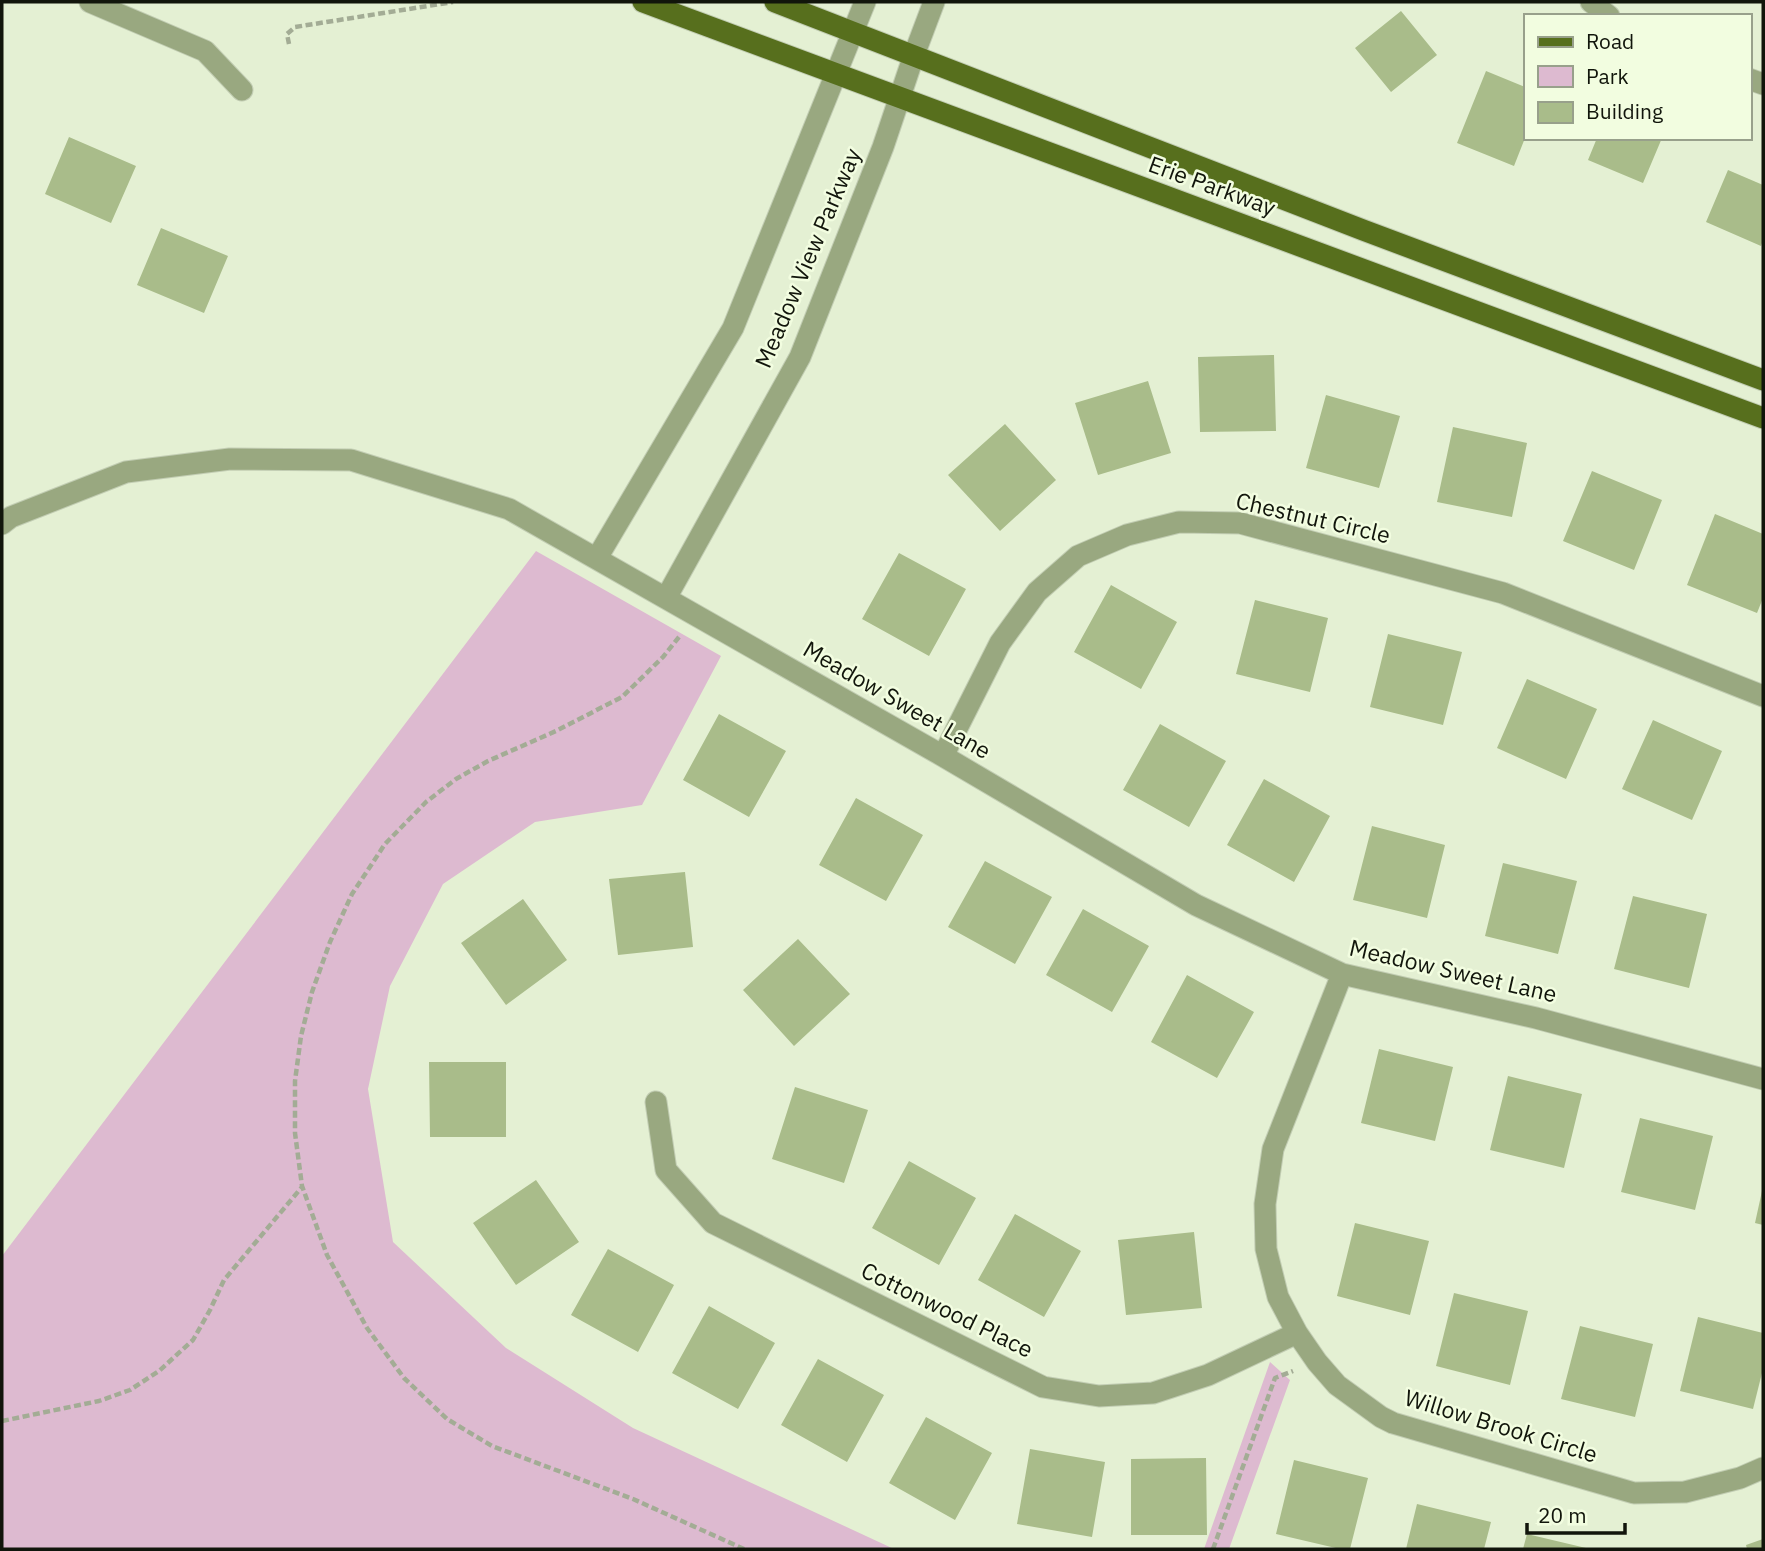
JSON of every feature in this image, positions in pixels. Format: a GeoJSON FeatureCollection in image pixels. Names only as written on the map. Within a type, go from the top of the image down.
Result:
{"type":"FeatureCollection","features":[{"type":"Feature","properties":{"kind":"main road","name":"Erie Parkway"},"geometry":{"type":"LineString","coordinates":[[643,2],[1763,418]]}},
{"type":"Feature","properties":{"kind":"main road","name":"Erie Parkway"},"geometry":{"type":"LineString","coordinates":[[775,2],[1376,235],[1763,380]]}},
{"type":"Feature","properties":{"kind":"street"},"geometry":{"type":"LineString","coordinates":[[90,2],[205,51],[242,90]]}},
{"type":"Feature","properties":{"kind":"street","name":"Meadow View Parkway"},"geometry":{"type":"LineString","coordinates":[[597,558],[733,328],[865,2]]}},
{"type":"Feature","properties":{"kind":"street","name":"Meadow View Parkway"},"geometry":{"type":"LineString","coordinates":[[666,598],[800,357],[883,147],[934,2]]}},
{"type":"Feature","properties":{"kind":"street"},"geometry":{"type":"LineString","coordinates":[[1591,2],[1606,14]]}},
{"type":"Feature","properties":{"kind":"street","name":"Meadow Sweet Lane"},"geometry":{"type":"LineString","coordinates":[[2,524],[12,517],[126,472],[230,459],[351,460],[509,509],[943,756],[1196,905],[1342,974],[1536,1018],[1763,1079]]}},
{"type":"Feature","properties":{"kind":"street","name":"Chestnut Circle"},"geometry":{"type":"LineString","coordinates":[[943,756],[1000,643],[1037,592],[1078,556],[1127,535],[1179,522],[1240,523],[1503,593],[1763,696]]}},
{"type":"Feature","properties":{"kind":"street","name":"Willow Brook Circle"},"geometry":{"type":"LineString","coordinates":[[1342,974],[1273,1149],[1265,1204],[1266,1249],[1278,1297],[1317,1362],[1337,1385],[1393,1423],[1634,1493],[1685,1492],[1740,1478],[1763,1468]]}},
{"type":"Feature","properties":{"kind":"street","name":"Cottonwood Place"},"geometry":{"type":"LineString","coordinates":[[656,1102],[666,1170],[713,1223],[1043,1387],[1099,1396],[1153,1393],[1208,1375],[1297,1332]]}},
{"type":"Feature","properties":{"kind":"path"},"geometry":{"type":"LineString","coordinates":[[289,44],[287,34],[295,27],[453,2]]}},
{"type":"Feature","properties":{"kind":"path"},"geometry":{"type":"LineString","coordinates":[[697,616],[663,657],[622,697],[456,779],[426,802],[385,844],[352,894],[330,942],[312,992],[301,1036],[295,1081],[295,1133],[302,1186],[327,1255],[367,1328],[404,1378],[447,1419],[492,1446],[633,1499],[744,1549]]}},
{"type":"Feature","properties":{"kind":"path"},"geometry":{"type":"LineString","coordinates":[[2,1420],[99,1401],[130,1390],[159,1371],[193,1340],[224,1280],[302,1186]]}},
{"type":"Feature","properties":{"kind":"path"},"geometry":{"type":"LineString","coordinates":[[1213,1549],[1275,1378],[1317,1362]]}},
{"type":"Feature","properties":{"kind":"green space"},"geometry":{"type":"Polygon","coordinates":[[[536,551],[721,656],[642,805],[535,822],[443,884],[390,986],[368,1089],[393,1242],[506,1348],[633,1428],[894,1549],[2,1549],[2,1256],[536,551]]]}},
{"type":"Feature","properties":{"kind":"green space"},"geometry":{"type":"Polygon","coordinates":[[[1270,1362],[1290,1380],[1229,1549],[1204,1549],[1270,1362]]]}},
{"type":"Feature","properties":{"kind":"building"},"geometry":{"type":"Polygon","coordinates":[[[1401,11],[1437,55],[1391,92],[1355,48],[1401,11]]]}},
{"type":"Feature","properties":{"kind":"building"},"geometry":{"type":"Polygon","coordinates":[[[1486,71],[1524,87],[1524,140],[1514,166],[1457,143],[1486,71]]]}},
{"type":"Feature","properties":{"kind":"building"},"geometry":{"type":"Polygon","coordinates":[[[69,137],[136,166],[111,223],[45,194],[69,137]]]}},
{"type":"Feature","properties":{"kind":"building"},"geometry":{"type":"Polygon","coordinates":[[[1596,140],[1661,140],[1643,183],[1588,160],[1596,140]]]}},
{"type":"Feature","properties":{"kind":"building"},"geometry":{"type":"Polygon","coordinates":[[[1728,170],[1763,185],[1761,246],[1706,222],[1728,170]]]}},
{"type":"Feature","properties":{"kind":"building"},"geometry":{"type":"Polygon","coordinates":[[[161,228],[228,256],[204,313],[137,285],[161,228]]]}},
{"type":"Feature","properties":{"kind":"building"},"geometry":{"type":"Polygon","coordinates":[[[1274,355],[1276,431],[1200,432],[1198,357],[1274,355]]]}},
{"type":"Feature","properties":{"kind":"building"},"geometry":{"type":"Polygon","coordinates":[[[1148,381],[1171,453],[1098,475],[1075,403],[1148,381]]]}},
{"type":"Feature","properties":{"kind":"building"},"geometry":{"type":"Polygon","coordinates":[[[1326,395],[1400,416],[1379,488],[1306,468],[1326,395]]]}},
{"type":"Feature","properties":{"kind":"building"},"geometry":{"type":"Polygon","coordinates":[[[1005,424],[1056,480],[1000,531],[948,475],[1005,424]]]}},
{"type":"Feature","properties":{"kind":"building"},"geometry":{"type":"Polygon","coordinates":[[[1453,427],[1527,443],[1512,517],[1437,502],[1453,427]]]}},
{"type":"Feature","properties":{"kind":"building"},"geometry":{"type":"Polygon","coordinates":[[[1592,471],[1662,500],[1634,570],[1563,541],[1592,471]]]}},
{"type":"Feature","properties":{"kind":"building"},"geometry":{"type":"Polygon","coordinates":[[[1715,514],[1763,534],[1763,598],[1757,613],[1687,585],[1715,514]]]}},
{"type":"Feature","properties":{"kind":"building"},"geometry":{"type":"Polygon","coordinates":[[[899,553],[966,589],[929,656],[862,619],[899,553]]]}},
{"type":"Feature","properties":{"kind":"building"},"geometry":{"type":"Polygon","coordinates":[[[1111,585],[1177,622],[1141,689],[1074,652],[1111,585]]]}},
{"type":"Feature","properties":{"kind":"building"},"geometry":{"type":"Polygon","coordinates":[[[1255,600],[1328,618],[1310,692],[1236,674],[1255,600]]]}},
{"type":"Feature","properties":{"kind":"building"},"geometry":{"type":"Polygon","coordinates":[[[1388,634],[1462,652],[1443,725],[1370,707],[1388,634]]]}},
{"type":"Feature","properties":{"kind":"building"},"geometry":{"type":"Polygon","coordinates":[[[1527,679],[1597,709],[1566,779],[1497,748],[1527,679]]]}},
{"type":"Feature","properties":{"kind":"building"},"geometry":{"type":"Polygon","coordinates":[[[719,714],[786,751],[749,817],[683,780],[719,714]]]}},
{"type":"Feature","properties":{"kind":"building"},"geometry":{"type":"Polygon","coordinates":[[[1653,720],[1722,751],[1692,820],[1622,789],[1653,720]]]}},
{"type":"Feature","properties":{"kind":"building"},"geometry":{"type":"Polygon","coordinates":[[[1160,724],[1226,761],[1189,827],[1123,790],[1160,724]]]}},
{"type":"Feature","properties":{"kind":"building"},"geometry":{"type":"Polygon","coordinates":[[[1264,779],[1330,816],[1294,882],[1227,845],[1264,779]]]}},
{"type":"Feature","properties":{"kind":"building"},"geometry":{"type":"Polygon","coordinates":[[[856,798],[923,835],[886,901],[819,865],[856,798]]]}},
{"type":"Feature","properties":{"kind":"building"},"geometry":{"type":"Polygon","coordinates":[[[1372,826],[1445,845],[1427,918],[1353,900],[1372,826]]]}},
{"type":"Feature","properties":{"kind":"building"},"geometry":{"type":"Polygon","coordinates":[[[985,861],[1052,897],[1015,964],[948,927],[985,861]]]}},
{"type":"Feature","properties":{"kind":"building"},"geometry":{"type":"Polygon","coordinates":[[[1503,863],[1577,881],[1558,954],[1485,936],[1503,863]]]}},
{"type":"Feature","properties":{"kind":"building"},"geometry":{"type":"Polygon","coordinates":[[[685,872],[693,947],[618,955],[609,879],[685,872]]]}},
{"type":"Feature","properties":{"kind":"building"},"geometry":{"type":"Polygon","coordinates":[[[1633,896],[1707,914],[1689,988],[1614,969],[1633,896]]]}},
{"type":"Feature","properties":{"kind":"building"},"geometry":{"type":"Polygon","coordinates":[[[523,899],[567,960],[506,1005],[461,943],[523,899]]]}},
{"type":"Feature","properties":{"kind":"building"},"geometry":{"type":"Polygon","coordinates":[[[1083,909],[1149,946],[1112,1012],[1046,975],[1083,909]]]}},
{"type":"Feature","properties":{"kind":"building"},"geometry":{"type":"Polygon","coordinates":[[[798,939],[850,994],[794,1046],[743,990],[798,939]]]}},
{"type":"Feature","properties":{"kind":"building"},"geometry":{"type":"Polygon","coordinates":[[[1187,975],[1254,1012],[1217,1078],[1151,1042],[1187,975]]]}},
{"type":"Feature","properties":{"kind":"building"},"geometry":{"type":"Polygon","coordinates":[[[1379,1049],[1453,1067],[1435,1141],[1361,1123],[1379,1049]]]}},
{"type":"Feature","properties":{"kind":"building"},"geometry":{"type":"Polygon","coordinates":[[[429,1062],[506,1062],[506,1137],[430,1137],[429,1062]]]}},
{"type":"Feature","properties":{"kind":"building"},"geometry":{"type":"Polygon","coordinates":[[[1508,1076],[1582,1094],[1564,1168],[1490,1150],[1508,1076]]]}},
{"type":"Feature","properties":{"kind":"building"},"geometry":{"type":"Polygon","coordinates":[[[795,1087],[868,1110],[844,1183],[772,1159],[795,1087]]]}},
{"type":"Feature","properties":{"kind":"building"},"geometry":{"type":"Polygon","coordinates":[[[1640,1118],[1713,1136],[1695,1210],[1621,1192],[1640,1118]]]}},
{"type":"Feature","properties":{"kind":"building"},"geometry":{"type":"Polygon","coordinates":[[[909,1161],[976,1198],[939,1265],[872,1228],[909,1161]]]}},
{"type":"Feature","properties":{"kind":"building"},"geometry":{"type":"Polygon","coordinates":[[[536,1180],[579,1242],[516,1285],[473,1223],[536,1180]]]}},
{"type":"Feature","properties":{"kind":"building"},"geometry":{"type":"Polygon","coordinates":[[[1763,1191],[1763,1225],[1755,1223],[1763,1191]]]}},
{"type":"Feature","properties":{"kind":"building"},"geometry":{"type":"Polygon","coordinates":[[[1015,1214],[1081,1251],[1044,1317],[978,1280],[1015,1214]]]}},
{"type":"Feature","properties":{"kind":"building"},"geometry":{"type":"Polygon","coordinates":[[[1355,1223],[1429,1241],[1410,1315],[1337,1296],[1355,1223]]]}},
{"type":"Feature","properties":{"kind":"building"},"geometry":{"type":"Polygon","coordinates":[[[1194,1232],[1202,1308],[1126,1315],[1118,1240],[1194,1232]]]}},
{"type":"Feature","properties":{"kind":"building"},"geometry":{"type":"Polygon","coordinates":[[[608,1249],[674,1285],[638,1352],[571,1315],[608,1249]]]}},
{"type":"Feature","properties":{"kind":"building"},"geometry":{"type":"Polygon","coordinates":[[[1454,1293],[1528,1311],[1510,1385],[1436,1366],[1454,1293]]]}},
{"type":"Feature","properties":{"kind":"building"},"geometry":{"type":"Polygon","coordinates":[[[709,1306],[775,1343],[738,1409],[672,1373],[709,1306]]]}},
{"type":"Feature","properties":{"kind":"building"},"geometry":{"type":"Polygon","coordinates":[[[1698,1317],[1763,1333],[1763,1369],[1753,1409],[1680,1391],[1698,1317]]]}},
{"type":"Feature","properties":{"kind":"building"},"geometry":{"type":"Polygon","coordinates":[[[1580,1326],[1653,1344],[1635,1417],[1561,1399],[1580,1326]]]}},
{"type":"Feature","properties":{"kind":"building"},"geometry":{"type":"Polygon","coordinates":[[[818,1359],[884,1395],[847,1462],[781,1425],[818,1359]]]}},
{"type":"Feature","properties":{"kind":"building"},"geometry":{"type":"Polygon","coordinates":[[[926,1417],[992,1453],[955,1520],[889,1483],[926,1417]]]}},
{"type":"Feature","properties":{"kind":"building"},"geometry":{"type":"Polygon","coordinates":[[[1030,1449],[1105,1462],[1092,1537],[1017,1524],[1030,1449]]]}},
{"type":"Feature","properties":{"kind":"building"},"geometry":{"type":"Polygon","coordinates":[[[1206,1458],[1207,1535],[1131,1535],[1131,1459],[1206,1458]]]}},
{"type":"Feature","properties":{"kind":"building"},"geometry":{"type":"Polygon","coordinates":[[[1294,1460],[1368,1478],[1350,1549],[1276,1534],[1294,1460]]]}},
{"type":"Feature","properties":{"kind":"building"},"geometry":{"type":"Polygon","coordinates":[[[1417,1504],[1491,1522],[1484,1549],[1406,1549],[1417,1504]]]}},
{"type":"Feature","properties":{"kind":"building"},"geometry":{"type":"Polygon","coordinates":[[[1527,1534],[1586,1548],[1586,1549],[1523,1549],[1527,1534]]]}},
{"type":"Feature","properties":{"kind":"building"},"geometry":{"type":"Polygon","coordinates":[[[1763,1539],[1763,1549],[1747,1549],[1746,1545],[1763,1539]]]}}]}
